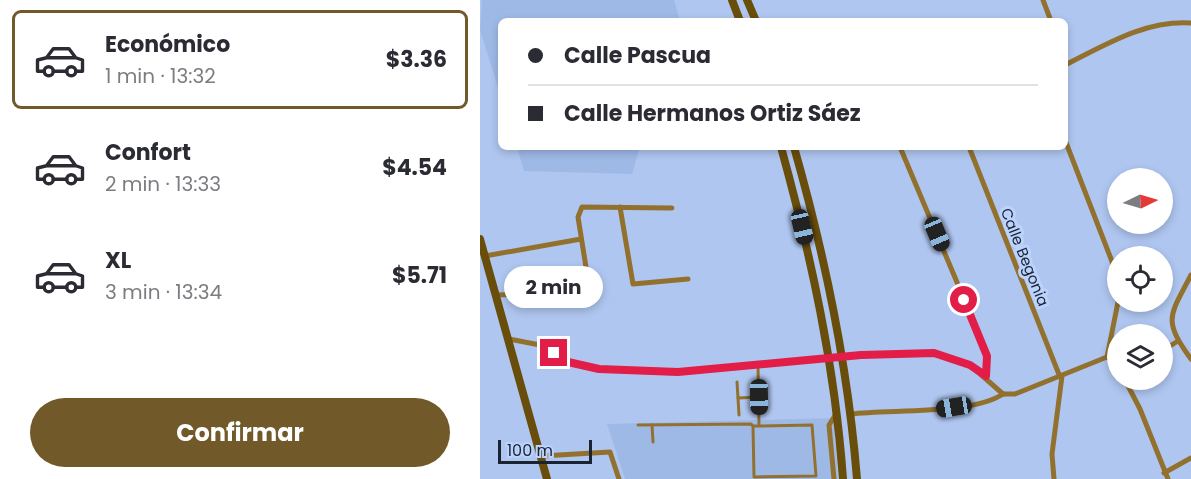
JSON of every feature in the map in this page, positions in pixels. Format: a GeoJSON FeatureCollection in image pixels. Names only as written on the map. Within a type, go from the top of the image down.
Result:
{"type":"FeatureCollection","features":[{"type":"Feature","properties":{"kind":"main road"},"geometry":{"type":"LineString","coordinates":[[732,0],[739,18]]}},
{"type":"Feature","properties":{"kind":"main road"},"geometry":{"type":"LineString","coordinates":[[747,0],[755,18]]}},
{"type":"Feature","properties":{"kind":"main road"},"geometry":{"type":"LineString","coordinates":[[782,150],[802,227],[830,359],[843,479]]}},
{"type":"Feature","properties":{"kind":"main road"},"geometry":{"type":"LineString","coordinates":[[796,150],[813,213],[843,358],[857,479]]}},
{"type":"Feature","properties":{"kind":"main road"},"geometry":{"type":"LineString","coordinates":[[480,239],[548,479]]}},
{"type":"Feature","properties":{"kind":"street"},"geometry":{"type":"LineString","coordinates":[[1043,0],[1051,18]]}},
{"type":"Feature","properties":{"kind":"street"},"geometry":{"type":"LineString","coordinates":[[1068,64],[1126,35],[1155,25],[1191,23]]}},
{"type":"Feature","properties":{"kind":"street"},"geometry":{"type":"LineString","coordinates":[[1068,148],[1107,248]]}},
{"type":"Feature","properties":{"kind":"street"},"geometry":{"type":"LineString","coordinates":[[901,150],[983,344],[987,356],[986,376]]}},
{"type":"Feature","properties":{"kind":"street","name":"Calle Begonia"},"geometry":{"type":"LineString","coordinates":[[970,150],[1061,376],[1052,454],[1054,479]]}},
{"type":"Feature","properties":{"kind":"street"},"geometry":{"type":"LineString","coordinates":[[497,295],[586,292],[589,286],[578,217],[582,207],[672,208]]}},
{"type":"Feature","properties":{"kind":"street"},"geometry":{"type":"LineString","coordinates":[[620,207],[633,284],[688,279]]}},
{"type":"Feature","properties":{"kind":"street"},"geometry":{"type":"LineString","coordinates":[[485,256],[581,239]]}},
{"type":"Feature","properties":{"kind":"street"},"geometry":{"type":"LineString","coordinates":[[1191,275],[1172,311],[1171,327],[1191,359]]}},
{"type":"Feature","properties":{"kind":"street"},"geometry":{"type":"LineString","coordinates":[[509,339],[540,345],[568,362],[599,369],[678,372],[934,353],[970,365],[986,376],[1003,394]]}},
{"type":"Feature","properties":{"kind":"street"},"geometry":{"type":"LineString","coordinates":[[1173,344],[1178,341]]}},
{"type":"Feature","properties":{"kind":"street"},"geometry":{"type":"LineString","coordinates":[[851,414],[935,410],[994,400],[1003,394],[1015,394],[1107,358]]}},
{"type":"Feature","properties":{"kind":"street"},"geometry":{"type":"LineString","coordinates":[[1130,390],[1166,476],[1191,458]]}},
{"type":"Feature","properties":{"kind":"street"},"geometry":{"type":"LineString","coordinates":[[834,479],[829,425],[837,413]]}},
{"type":"Feature","properties":{"kind":"street"},"geometry":{"type":"LineString","coordinates":[[542,456],[610,452],[619,479]]}},
{"type":"Feature","properties":{"kind":"lane"},"geometry":{"type":"LineString","coordinates":[[758,365],[759,426]]}},
{"type":"Feature","properties":{"kind":"lane"},"geometry":{"type":"LineString","coordinates":[[737,382],[739,415]]}},
{"type":"Feature","properties":{"kind":"lane"},"geometry":{"type":"LineString","coordinates":[[738,398],[759,397]]}},
{"type":"Feature","properties":{"kind":"lane"},"geometry":{"type":"LineString","coordinates":[[638,425],[812,424],[816,476],[754,478],[753,426]]}},
{"type":"Feature","properties":{"kind":"lane"},"geometry":{"type":"LineString","coordinates":[[652,425],[652,442]]}},
{"type":"Feature","properties":{"kind":"shaded area"},"geometry":{"type":"Polygon","coordinates":[[[482,0],[674,0],[679,18],[498,18],[498,87],[480,30],[482,0]]]}},
{"type":"Feature","properties":{"kind":"shaded area"},"geometry":{"type":"Polygon","coordinates":[[[518,150],[639,150],[632,174],[524,171],[518,150]]]}},
{"type":"Feature","properties":{"kind":"shaded area"},"geometry":{"type":"Polygon","coordinates":[[[834,418],[838,479],[625,479],[607,424],[834,418]]]}},
{"type":"Feature","properties":{"kind":"route"},"geometry":{"type":"LineString","coordinates":[[554,353],[568,362],[599,369],[678,372],[861,355],[934,353],[970,365],[986,376],[987,356],[964,300]]}}]}
